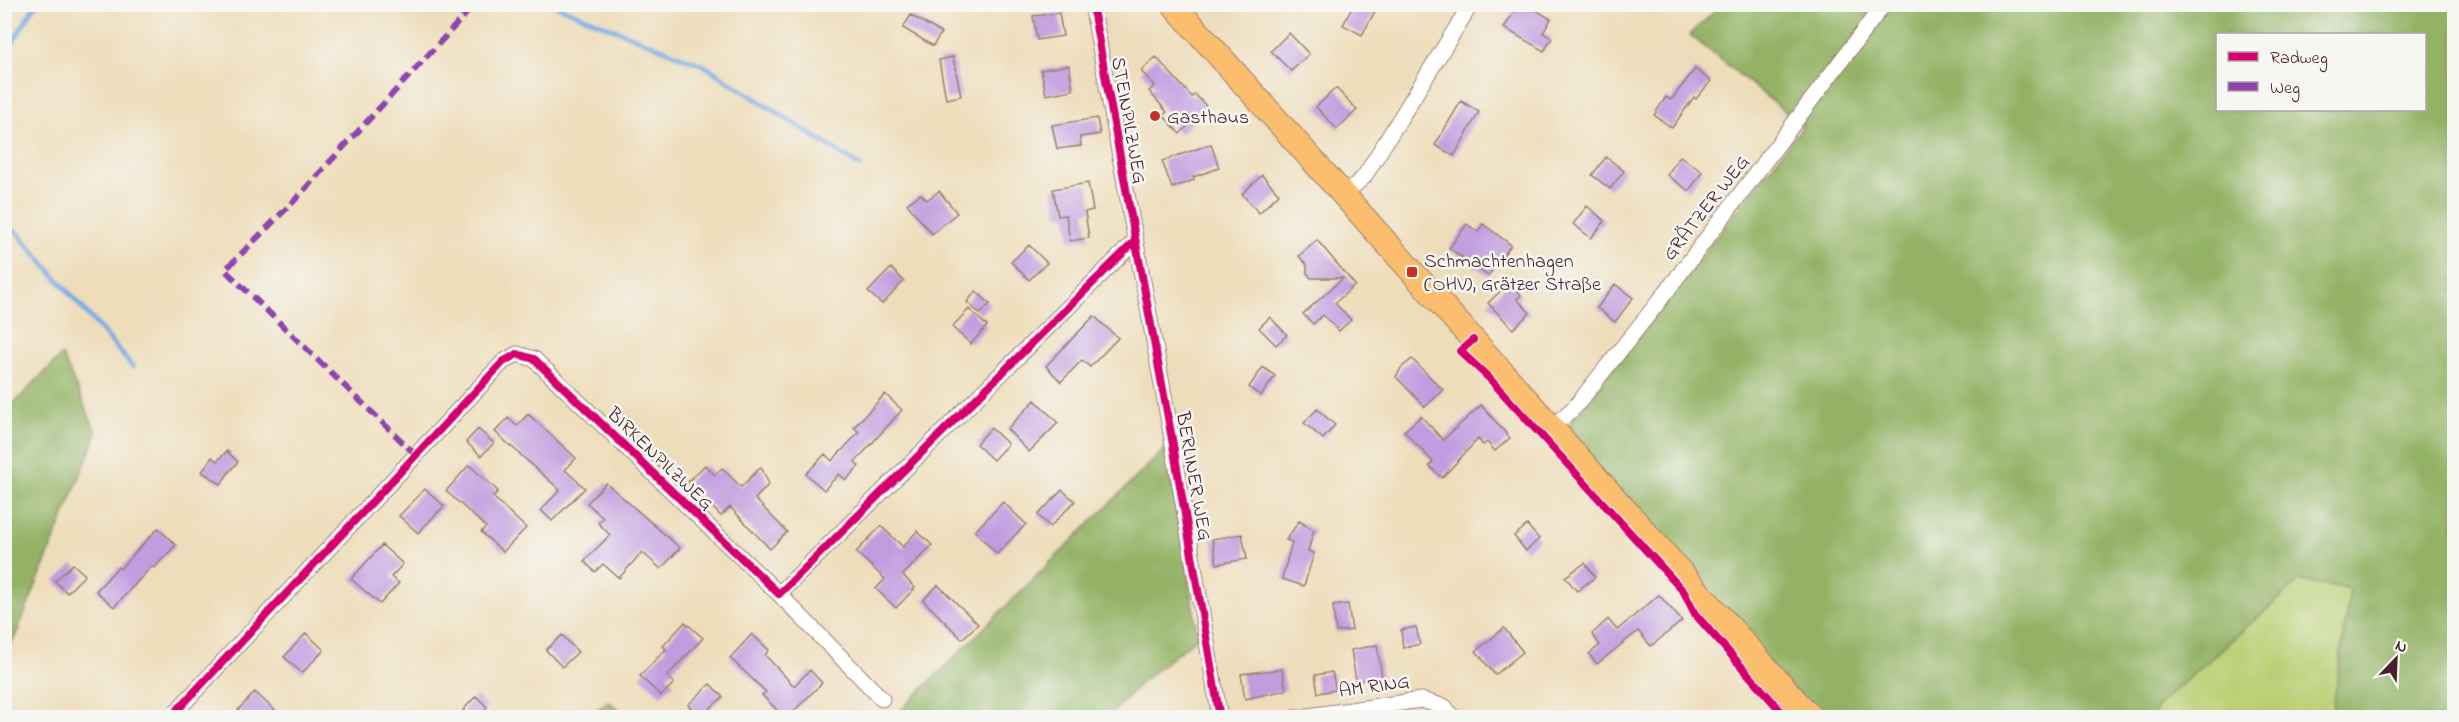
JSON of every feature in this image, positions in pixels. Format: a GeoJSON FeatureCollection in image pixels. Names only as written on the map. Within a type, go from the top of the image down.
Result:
{"type":"FeatureCollection","features":[{"type":"Feature","properties":{"kind":"main road"},"geometry":{"type":"LineString","coordinates":[[1173,4],[1811,717]]}},
{"type":"Feature","properties":{"kind":"street","name":"STEINPILZWEG"},"geometry":{"type":"LineString","coordinates":[[1092,4],[1135,241]]}},
{"type":"Feature","properties":{"kind":"street"},"geometry":{"type":"LineString","coordinates":[[1344,195],[1364,177],[1471,4]]}},
{"type":"Feature","properties":{"kind":"street","name":"GRÄTZER WEG"},"geometry":{"type":"LineString","coordinates":[[1551,428],[1575,407],[1660,300],[1884,4]]}},
{"type":"Feature","properties":{"kind":"street"},"geometry":{"type":"LineString","coordinates":[[779,594],[1135,241]]}},
{"type":"Feature","properties":{"kind":"street","name":"BERLINER WEG"},"geometry":{"type":"LineString","coordinates":[[1135,241],[1220,717]]}},
{"type":"Feature","properties":{"kind":"street","name":"BIRKENPILZWEG"},"geometry":{"type":"LineString","coordinates":[[170,717],[503,363],[517,354],[534,359],[779,594],[882,699]]}},
{"type":"Feature","properties":{"kind":"street","name":"AM RING"},"geometry":{"type":"LineString","coordinates":[[1294,717],[1421,700],[1444,707],[1453,717]]}},
{"type":"Feature","properties":{"kind":"green space"},"geometry":{"type":"Polygon","coordinates":[[[1721,5],[2454,5],[2454,717],[2332,717],[2350,589],[2300,580],[2158,705],[2153,717],[1818,717],[1563,433],[1803,126],[1690,35],[1721,5]]]}},
{"type":"Feature","properties":{"kind":"green space"},"geometry":{"type":"Polygon","coordinates":[[[62,355],[97,434],[15,637],[5,650],[5,412],[62,355]]]}},
{"type":"Feature","properties":{"kind":"green space"},"geometry":{"type":"Polygon","coordinates":[[[1167,447],[1198,637],[1140,683],[1109,717],[893,718],[1167,447]]]}},
{"type":"Feature","properties":{"kind":"green space"},"geometry":{"type":"Polygon","coordinates":[[[2300,580],[2350,589],[2332,717],[2153,718],[2158,705],[2300,580]]]}},
{"type":"Feature","properties":{"kind":"green space"},"geometry":{"type":"Polygon","coordinates":[[[608,701],[629,717],[589,717],[608,701]]]}},
{"type":"Feature","properties":{"kind":"building"},"geometry":{"type":"Polygon","coordinates":[[[1354,4],[1379,4],[1362,35],[1343,25],[1354,4]]]}},
{"type":"Feature","properties":{"kind":"building"},"geometry":{"type":"Polygon","coordinates":[[[1518,4],[1526,4],[1551,19],[1543,33],[1552,38],[1544,51],[1504,28],[1518,4]]]}},
{"type":"Feature","properties":{"kind":"building"},"geometry":{"type":"Polygon","coordinates":[[[1059,13],[1063,36],[1037,40],[1033,16],[1059,13]]]}},
{"type":"Feature","properties":{"kind":"building"},"geometry":{"type":"Polygon","coordinates":[[[911,15],[941,33],[933,46],[903,28],[911,15]]]}},
{"type":"Feature","properties":{"kind":"building"},"geometry":{"type":"Polygon","coordinates":[[[1289,33],[1309,54],[1291,71],[1271,51],[1289,33]]]}},
{"type":"Feature","properties":{"kind":"building"},"geometry":{"type":"Polygon","coordinates":[[[953,57],[961,96],[946,99],[939,60],[953,57]]]}},
{"type":"Feature","properties":{"kind":"building"},"geometry":{"type":"Polygon","coordinates":[[[1156,57],[1192,97],[1195,94],[1207,107],[1180,134],[1163,115],[1167,112],[1149,91],[1155,86],[1141,71],[1156,57]]]}},
{"type":"Feature","properties":{"kind":"building"},"geometry":{"type":"Polygon","coordinates":[[[1069,65],[1073,90],[1046,95],[1041,70],[1069,65]]]}},
{"type":"Feature","properties":{"kind":"building"},"geometry":{"type":"Polygon","coordinates":[[[1695,69],[1711,81],[1696,99],[1694,97],[1672,128],[1654,115],[1666,97],[1671,100],[1695,69]]]}},
{"type":"Feature","properties":{"kind":"building"},"geometry":{"type":"Polygon","coordinates":[[[1336,88],[1357,110],[1337,129],[1316,107],[1336,88]]]}},
{"type":"Feature","properties":{"kind":"building"},"geometry":{"type":"Polygon","coordinates":[[[1461,101],[1479,112],[1454,156],[1435,145],[1461,101]]]}},
{"type":"Feature","properties":{"kind":"building"},"geometry":{"type":"Polygon","coordinates":[[[1097,118],[1100,134],[1080,137],[1081,146],[1057,149],[1052,125],[1097,118]]]}},
{"type":"Feature","properties":{"kind":"building"},"geometry":{"type":"Polygon","coordinates":[[[1211,144],[1219,168],[1193,177],[1194,180],[1172,188],[1162,161],[1211,144]]]}},
{"type":"Feature","properties":{"kind":"building"},"geometry":{"type":"Polygon","coordinates":[[[1680,156],[1702,172],[1689,191],[1667,175],[1680,156]]]}},
{"type":"Feature","properties":{"kind":"building"},"geometry":{"type":"Polygon","coordinates":[[[1606,157],[1624,171],[1610,189],[1592,175],[1606,157]]]}},
{"type":"Feature","properties":{"kind":"building"},"geometry":{"type":"Polygon","coordinates":[[[1262,175],[1279,194],[1259,213],[1242,194],[1262,175]]]}},
{"type":"Feature","properties":{"kind":"building"},"geometry":{"type":"Polygon","coordinates":[[[1088,183],[1093,210],[1085,212],[1089,238],[1070,241],[1066,215],[1058,216],[1053,189],[1088,183]]]}},
{"type":"Feature","properties":{"kind":"building"},"geometry":{"type":"Polygon","coordinates":[[[939,191],[957,213],[932,234],[907,204],[921,194],[927,200],[939,191]]]}},
{"type":"Feature","properties":{"kind":"building"},"geometry":{"type":"Polygon","coordinates":[[[1587,206],[1605,221],[1591,238],[1573,224],[1587,206]]]}},
{"type":"Feature","properties":{"kind":"building"},"geometry":{"type":"Polygon","coordinates":[[[1467,224],[1478,232],[1483,224],[1511,245],[1488,276],[1449,248],[1467,224]]]}},
{"type":"Feature","properties":{"kind":"building"},"geometry":{"type":"Polygon","coordinates":[[[1317,240],[1355,285],[1335,303],[1351,320],[1339,331],[1323,315],[1313,324],[1303,314],[1343,278],[1311,278],[1307,273],[1307,265],[1299,256],[1317,240]]]}},
{"type":"Feature","properties":{"kind":"building"},"geometry":{"type":"Polygon","coordinates":[[[1029,245],[1047,263],[1029,280],[1011,262],[1029,245]]]}},
{"type":"Feature","properties":{"kind":"building"},"geometry":{"type":"Polygon","coordinates":[[[891,268],[904,281],[882,304],[868,292],[891,268]]]}},
{"type":"Feature","properties":{"kind":"building"},"geometry":{"type":"Polygon","coordinates":[[[1510,282],[1521,295],[1517,299],[1530,313],[1513,329],[1488,303],[1510,282]]]}},
{"type":"Feature","properties":{"kind":"building"},"geometry":{"type":"Polygon","coordinates":[[[1615,284],[1633,298],[1615,322],[1597,308],[1615,284]]]}},
{"type":"Feature","properties":{"kind":"building"},"geometry":{"type":"Polygon","coordinates":[[[976,291],[990,304],[980,314],[967,302],[976,291]]]}},
{"type":"Feature","properties":{"kind":"building"},"geometry":{"type":"Polygon","coordinates":[[[969,309],[987,326],[971,344],[952,327],[969,309]]]}},
{"type":"Feature","properties":{"kind":"building"},"geometry":{"type":"Polygon","coordinates":[[[1094,316],[1118,338],[1090,367],[1082,360],[1061,382],[1046,366],[1094,316]]]}},
{"type":"Feature","properties":{"kind":"building"},"geometry":{"type":"Polygon","coordinates":[[[1270,317],[1287,335],[1276,345],[1259,328],[1270,317]]]}},
{"type":"Feature","properties":{"kind":"building"},"geometry":{"type":"Polygon","coordinates":[[[1412,359],[1443,390],[1425,407],[1396,377],[1401,368],[1412,359]]]}},
{"type":"Feature","properties":{"kind":"building"},"geometry":{"type":"Polygon","coordinates":[[[1263,367],[1275,376],[1261,396],[1249,387],[1263,367]]]}},
{"type":"Feature","properties":{"kind":"building"},"geometry":{"type":"Polygon","coordinates":[[[885,394],[902,410],[855,462],[859,466],[846,480],[839,474],[824,490],[806,474],[825,454],[832,461],[859,432],[854,427],[885,394]]]}},
{"type":"Feature","properties":{"kind":"building"},"geometry":{"type":"Polygon","coordinates":[[[1035,400],[1058,423],[1029,452],[1007,429],[1035,400]]]}},
{"type":"Feature","properties":{"kind":"building"},"geometry":{"type":"Polygon","coordinates":[[[1481,405],[1510,438],[1495,451],[1487,442],[1483,445],[1478,439],[1442,478],[1429,466],[1433,462],[1404,431],[1421,416],[1443,440],[1481,405]]]}},
{"type":"Feature","properties":{"kind":"building"},"geometry":{"type":"Polygon","coordinates":[[[1317,409],[1335,425],[1323,439],[1304,423],[1317,409]]]}},
{"type":"Feature","properties":{"kind":"building"},"geometry":{"type":"Polygon","coordinates":[[[528,414],[576,458],[565,470],[585,488],[552,521],[541,510],[560,490],[495,432],[508,418],[517,426],[528,414]]]}},
{"type":"Feature","properties":{"kind":"building"},"geometry":{"type":"Polygon","coordinates":[[[991,428],[1008,444],[993,460],[976,444],[991,428]]]}},
{"type":"Feature","properties":{"kind":"building"},"geometry":{"type":"Polygon","coordinates":[[[478,429],[494,443],[481,456],[466,442],[478,429]]]}},
{"type":"Feature","properties":{"kind":"building"},"geometry":{"type":"Polygon","coordinates":[[[227,451],[238,462],[221,484],[202,472],[212,457],[217,461],[227,451]]]}},
{"type":"Feature","properties":{"kind":"building"},"geometry":{"type":"Polygon","coordinates":[[[469,465],[498,491],[493,497],[526,528],[503,552],[481,532],[486,527],[446,491],[469,465]]]}},
{"type":"Feature","properties":{"kind":"building"},"geometry":{"type":"Polygon","coordinates":[[[705,465],[715,475],[722,468],[741,487],[761,467],[769,484],[755,499],[787,532],[770,549],[730,507],[721,516],[687,483],[705,465]]]}},
{"type":"Feature","properties":{"kind":"building"},"geometry":{"type":"Polygon","coordinates":[[[606,483],[680,548],[661,569],[642,552],[619,578],[603,564],[595,572],[584,561],[610,535],[598,523],[603,518],[587,503],[606,483]]]}},
{"type":"Feature","properties":{"kind":"building"},"geometry":{"type":"Polygon","coordinates":[[[425,489],[444,506],[418,533],[399,516],[425,489]]]}},
{"type":"Feature","properties":{"kind":"building"},"geometry":{"type":"Polygon","coordinates":[[[1062,490],[1075,501],[1050,527],[1038,515],[1062,490]]]}},
{"type":"Feature","properties":{"kind":"building"},"geometry":{"type":"Polygon","coordinates":[[[1003,502],[1026,524],[997,554],[975,531],[1003,502]]]}},
{"type":"Feature","properties":{"kind":"building"},"geometry":{"type":"Polygon","coordinates":[[[1299,521],[1314,530],[1308,551],[1314,553],[1304,586],[1282,579],[1292,542],[1286,540],[1299,521]]]}},
{"type":"Feature","properties":{"kind":"building"},"geometry":{"type":"Polygon","coordinates":[[[1527,525],[1539,539],[1526,551],[1514,536],[1527,525]]]}},
{"type":"Feature","properties":{"kind":"building"},"geometry":{"type":"Polygon","coordinates":[[[881,526],[903,547],[917,531],[932,545],[903,575],[915,588],[896,608],[876,589],[885,579],[856,552],[881,526]]]}},
{"type":"Feature","properties":{"kind":"building"},"geometry":{"type":"Polygon","coordinates":[[[158,528],[176,545],[154,568],[152,566],[114,607],[96,591],[158,528]]]}},
{"type":"Feature","properties":{"kind":"building"},"geometry":{"type":"Polygon","coordinates":[[[1242,534],[1247,559],[1217,564],[1212,539],[1242,534]]]}},
{"type":"Feature","properties":{"kind":"building"},"geometry":{"type":"Polygon","coordinates":[[[382,545],[403,564],[391,577],[399,583],[380,604],[351,579],[382,545]]]}},
{"type":"Feature","properties":{"kind":"building"},"geometry":{"type":"Polygon","coordinates":[[[1585,563],[1595,577],[1577,591],[1565,577],[1585,563]]]}},
{"type":"Feature","properties":{"kind":"building"},"geometry":{"type":"Polygon","coordinates":[[[73,564],[85,575],[67,593],[55,581],[73,564]]]}},
{"type":"Feature","properties":{"kind":"building"},"geometry":{"type":"Polygon","coordinates":[[[938,585],[978,624],[962,639],[923,600],[938,585]]]}},
{"type":"Feature","properties":{"kind":"building"},"geometry":{"type":"Polygon","coordinates":[[[1659,595],[1682,621],[1651,646],[1638,631],[1597,664],[1589,654],[1600,645],[1592,634],[1608,619],[1617,630],[1659,595]]]}},
{"type":"Feature","properties":{"kind":"building"},"geometry":{"type":"Polygon","coordinates":[[[1348,604],[1352,630],[1336,632],[1333,606],[1348,604]]]}},
{"type":"Feature","properties":{"kind":"building"},"geometry":{"type":"Polygon","coordinates":[[[685,622],[703,638],[667,676],[674,683],[661,696],[640,676],[666,649],[663,646],[685,622]]]}},
{"type":"Feature","properties":{"kind":"building"},"geometry":{"type":"Polygon","coordinates":[[[1416,627],[1420,644],[1403,648],[1401,630],[1416,627]]]}},
{"type":"Feature","properties":{"kind":"building"},"geometry":{"type":"Polygon","coordinates":[[[1504,628],[1523,652],[1495,675],[1476,651],[1504,628]]]}},
{"type":"Feature","properties":{"kind":"building"},"geometry":{"type":"Polygon","coordinates":[[[306,633],[324,650],[302,673],[284,657],[306,633]]]}},
{"type":"Feature","properties":{"kind":"building"},"geometry":{"type":"Polygon","coordinates":[[[752,634],[769,650],[765,655],[794,686],[810,670],[822,683],[788,717],[784,717],[762,695],[766,692],[730,658],[752,634]]]}},
{"type":"Feature","properties":{"kind":"building"},"geometry":{"type":"Polygon","coordinates":[[[562,635],[578,652],[562,667],[546,650],[562,635]]]}},
{"type":"Feature","properties":{"kind":"building"},"geometry":{"type":"Polygon","coordinates":[[[1377,645],[1382,677],[1356,681],[1351,650],[1377,645]]]}},
{"type":"Feature","properties":{"kind":"building"},"geometry":{"type":"Polygon","coordinates":[[[1282,669],[1286,690],[1245,699],[1241,674],[1282,669]]]}},
{"type":"Feature","properties":{"kind":"building"},"geometry":{"type":"Polygon","coordinates":[[[1332,672],[1336,690],[1318,693],[1315,675],[1332,672]]]}},
{"type":"Feature","properties":{"kind":"building"},"geometry":{"type":"Polygon","coordinates":[[[710,684],[723,697],[700,717],[688,705],[710,684]]]}},
{"type":"Feature","properties":{"kind":"building"},"geometry":{"type":"Polygon","coordinates":[[[255,692],[282,717],[245,717],[238,710],[255,692]]]}},
{"type":"Feature","properties":{"kind":"building"},"geometry":{"type":"Polygon","coordinates":[[[476,696],[487,707],[477,717],[470,717],[463,710],[476,696]]]}},
{"type":"Feature","properties":{"kind":"waterway"},"geometry":{"type":"LineString","coordinates":[[4,56],[36,4]]}},
{"type":"Feature","properties":{"kind":"waterway"},"geometry":{"type":"LineString","coordinates":[[552,4],[705,66],[860,166]]}},
{"type":"Feature","properties":{"kind":"waterway"},"geometry":{"type":"LineString","coordinates":[[4,226],[17,232],[133,367]]}},
{"type":"Feature","properties":{"kind":"marked path"},"geometry":{"type":"LineString","coordinates":[[416,455],[225,270],[293,202],[475,4]]}},
{"type":"Feature","properties":{"kind":"cycle path"},"geometry":{"type":"LineString","coordinates":[[1092,4],[1172,439],[1220,718]]}},
{"type":"Feature","properties":{"kind":"cycle path"},"geometry":{"type":"LineString","coordinates":[[170,718],[503,362],[517,354],[534,359],[779,594],[1135,241]]}},
{"type":"Feature","properties":{"kind":"cycle path"},"geometry":{"type":"LineString","coordinates":[[1473,340],[1460,351],[1489,378],[1684,592],[1695,614],[1787,718]]}},
{"type":"Feature","properties":{"kind":"place","name":"Gasthaus"},"geometry":{"type":"Point","coordinates":[1155,116]}},
{"type":"Feature","properties":{"kind":"place","name":"Schmachtenhagen (OHV), Grätzer Straße"},"geometry":{"type":"Point","coordinates":[1412,272]}}]}
